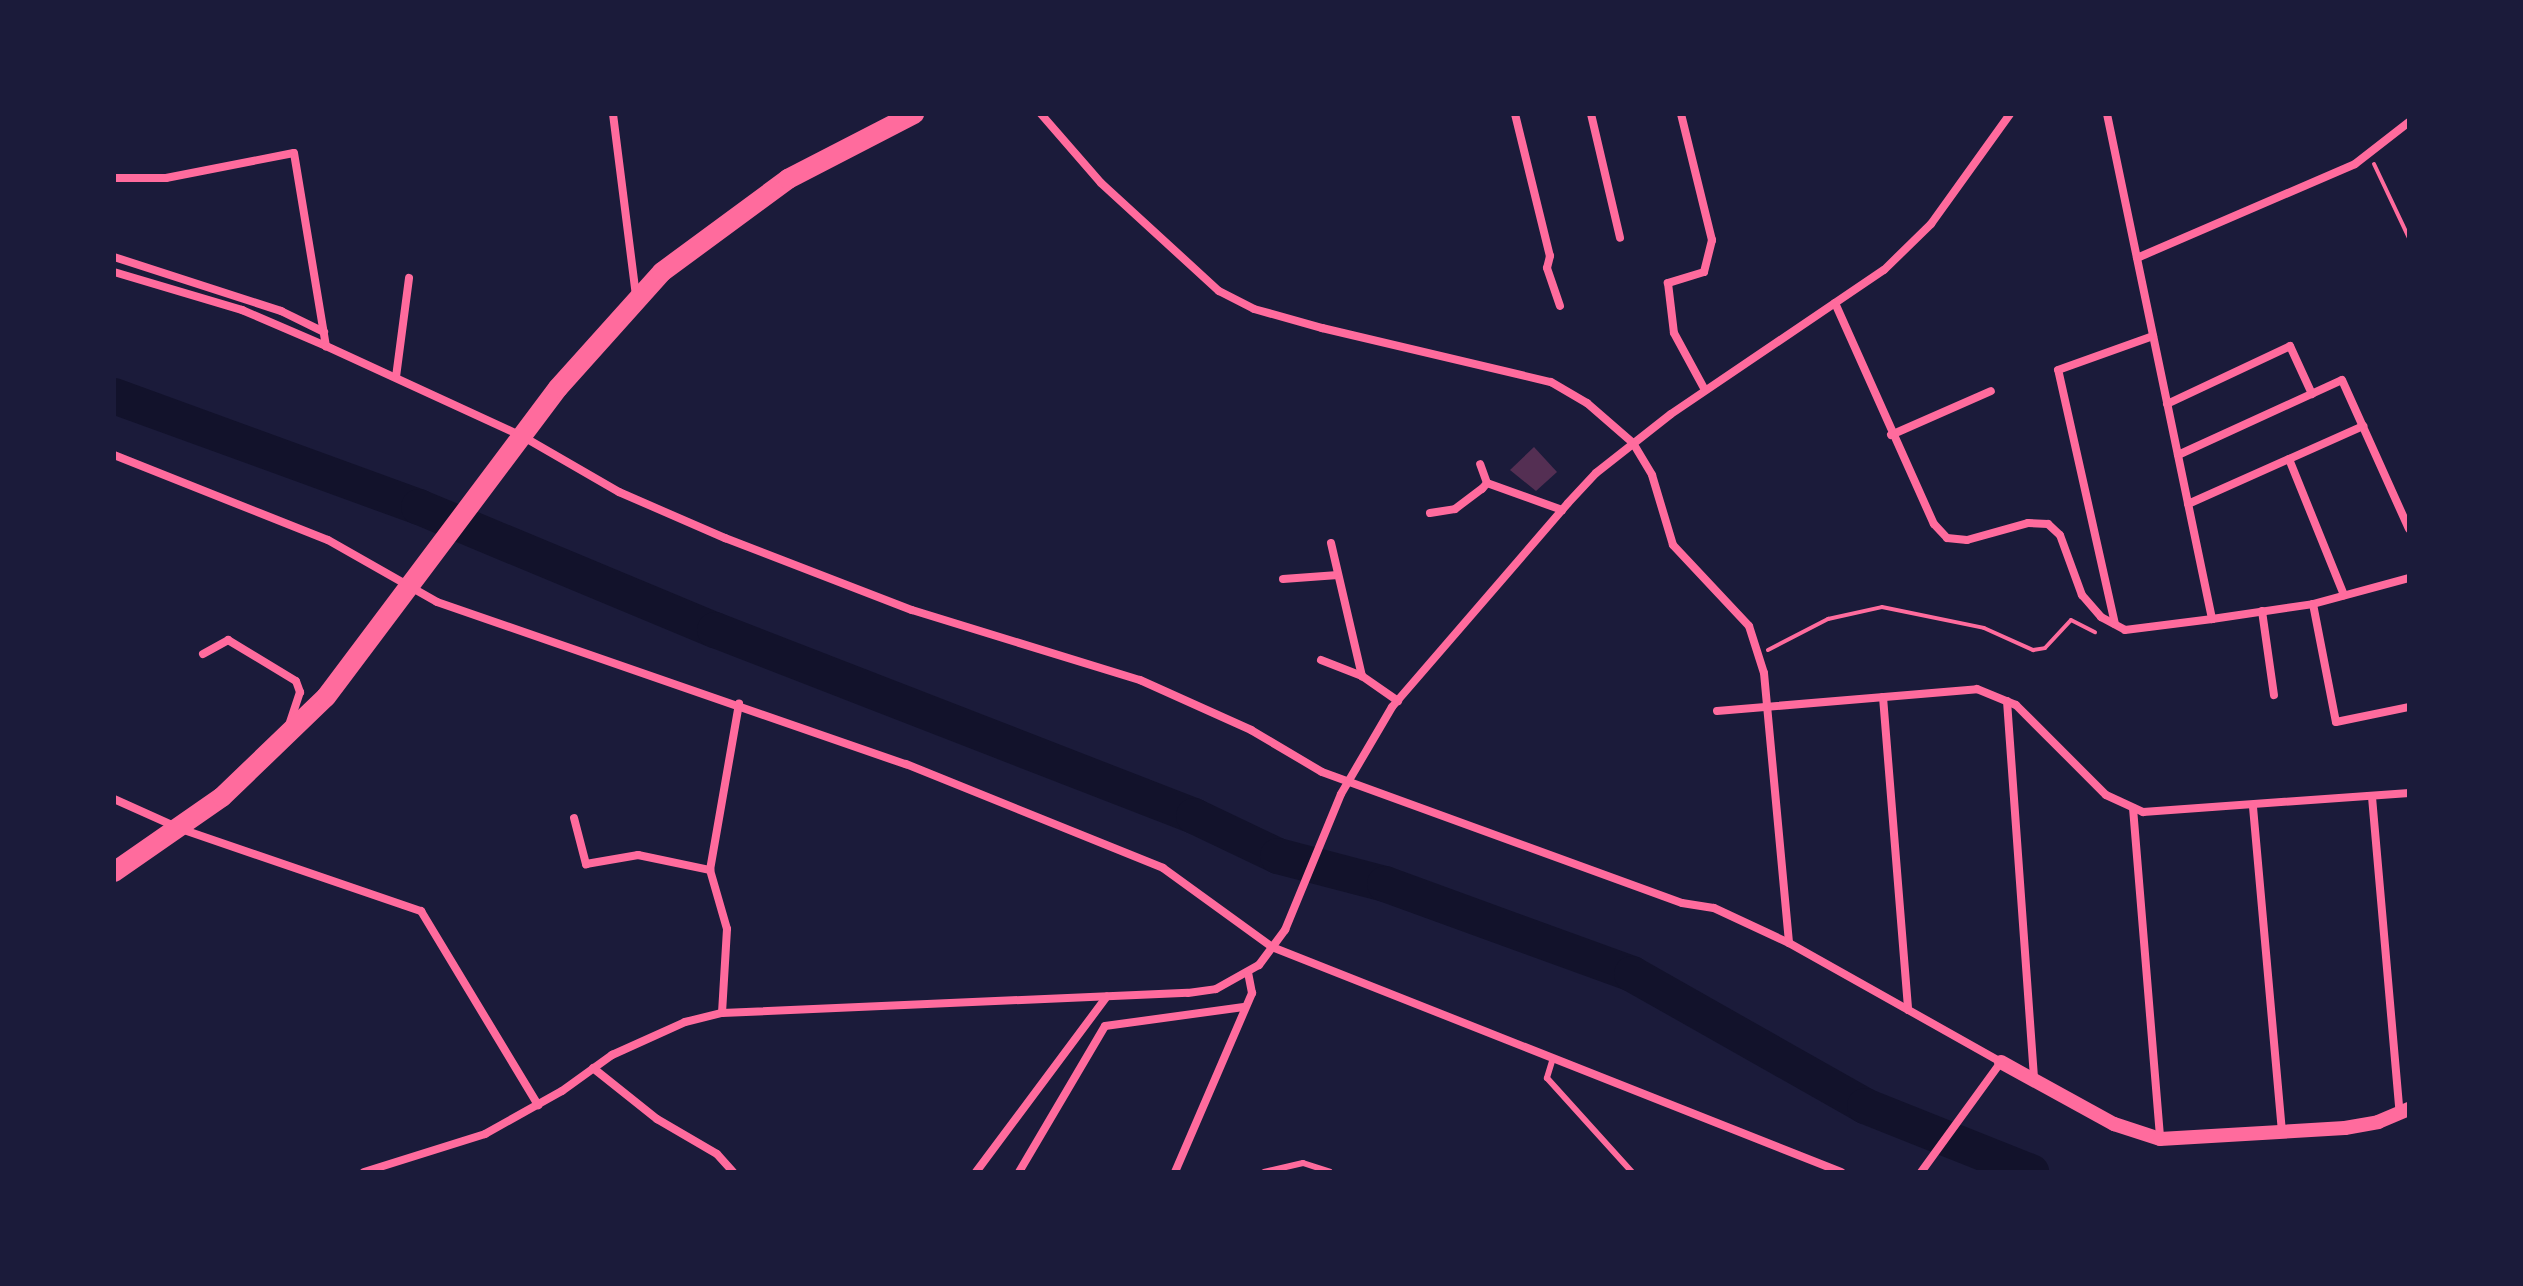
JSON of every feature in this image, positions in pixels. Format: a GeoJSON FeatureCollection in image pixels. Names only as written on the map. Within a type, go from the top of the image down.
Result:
{"type":"FeatureCollection","features":[{"type":"Feature","properties":{"kind":"highway"},"geometry":{"type":"LineString","coordinates":[[114,872],[181,829],[287,738],[326,697],[520,438],[637,297],[704,237],[788,179],[914,114]]}},
{"type":"Feature","properties":{"kind":"street"},"geometry":{"type":"LineString","coordinates":[[613,114],[637,297]]}},
{"type":"Feature","properties":{"kind":"street"},"geometry":{"type":"LineString","coordinates":[[1041,114],[1101,183],[1219,291],[1254,309],[1322,328],[1551,382],[1587,403],[1633,443],[1652,475],[1673,545],[1749,626],[1759,655],[1789,943]]}},
{"type":"Feature","properties":{"kind":"street"},"geometry":{"type":"LineString","coordinates":[[1515,114],[1560,306]]}},
{"type":"Feature","properties":{"kind":"street"},"geometry":{"type":"LineString","coordinates":[[1591,114],[1620,238]]}},
{"type":"Feature","properties":{"kind":"street"},"geometry":{"type":"LineString","coordinates":[[1681,114],[1712,240],[1704,272],[1668,283],[1674,333],[1705,390]]}},
{"type":"Feature","properties":{"kind":"street"},"geometry":{"type":"LineString","coordinates":[[364,1172],[485,1134],[538,1105],[593,1068],[685,1022],[722,1013],[1216,989],[1248,972],[1285,930],[1341,794],[1398,701],[1562,510],[1633,443],[1705,390],[1884,270],[1931,224],[2010,114]]}},
{"type":"Feature","properties":{"kind":"street"},"geometry":{"type":"LineString","coordinates":[[2107,114],[2212,619]]}},
{"type":"Feature","properties":{"kind":"street"},"geometry":{"type":"LineString","coordinates":[[2137,258],[2258,209],[2370,154],[2409,122]]}},
{"type":"Feature","properties":{"kind":"street"},"geometry":{"type":"LineString","coordinates":[[114,178],[166,178],[294,153],[326,346]]}},
{"type":"Feature","properties":{"kind":"street"},"geometry":{"type":"LineString","coordinates":[[114,257],[281,311],[324,332]]}},
{"type":"Feature","properties":{"kind":"street"},"geometry":{"type":"LineString","coordinates":[[114,272],[242,310],[326,346],[520,438],[619,492],[725,538],[912,610],[1140,680],[1271,739],[1322,772],[1349,779],[1682,903],[1714,908],[1789,943],[2114,1124],[2160,1139],[2345,1128],[2404,1112],[2372,797]]}},
{"type":"Feature","properties":{"kind":"street"},"geometry":{"type":"LineString","coordinates":[[396,377],[409,278]]}},
{"type":"Feature","properties":{"kind":"street"},"geometry":{"type":"LineString","coordinates":[[1835,303],[1891,435],[1934,524],[1947,538],[1967,540],[2028,523],[2048,524],[2060,535],[2082,595],[2125,630],[2313,604],[2409,580]]}},
{"type":"Feature","properties":{"kind":"street"},"geometry":{"type":"LineString","coordinates":[[2115,624],[2058,370],[2153,336]]}},
{"type":"Feature","properties":{"kind":"street"},"geometry":{"type":"LineString","coordinates":[[2167,404],[2290,346],[2312,394]]}},
{"type":"Feature","properties":{"kind":"street"},"geometry":{"type":"LineString","coordinates":[[2178,455],[2342,380],[2409,529]]}},
{"type":"Feature","properties":{"kind":"street"},"geometry":{"type":"LineString","coordinates":[[1891,435],[1991,391]]}},
{"type":"Feature","properties":{"kind":"street"},"geometry":{"type":"LineString","coordinates":[[2188,504],[2363,426]]}},
{"type":"Feature","properties":{"kind":"street"},"geometry":{"type":"LineString","coordinates":[[114,455],[328,540],[412,584],[906,764],[1163,868],[1272,947],[1841,1172]]}},
{"type":"Feature","properties":{"kind":"street"},"geometry":{"type":"LineString","coordinates":[[2289,459],[2344,595]]}},
{"type":"Feature","properties":{"kind":"street"},"geometry":{"type":"LineString","coordinates":[[1480,464],[1487,483],[1562,510]]}},
{"type":"Feature","properties":{"kind":"street"},"geometry":{"type":"LineString","coordinates":[[1430,513],[1455,509],[1487,483]]}},
{"type":"Feature","properties":{"kind":"street"},"geometry":{"type":"LineString","coordinates":[[1331,543],[1362,676]]}},
{"type":"Feature","properties":{"kind":"street"},"geometry":{"type":"LineString","coordinates":[[1283,579],[1338,575]]}},
{"type":"Feature","properties":{"kind":"street"},"geometry":{"type":"LineString","coordinates":[[2313,604],[2336,722],[2409,707]]}},
{"type":"Feature","properties":{"kind":"street"},"geometry":{"type":"LineString","coordinates":[[2262,611],[2274,695]]}},
{"type":"Feature","properties":{"kind":"street"},"geometry":{"type":"LineString","coordinates":[[203,654],[228,640],[296,681],[300,692],[286,722],[287,738]]}},
{"type":"Feature","properties":{"kind":"street"},"geometry":{"type":"LineString","coordinates":[[1321,660],[1362,676],[1398,701]]}},
{"type":"Feature","properties":{"kind":"street"},"geometry":{"type":"LineString","coordinates":[[1717,711],[1977,689],[2007,701],[2106,795],[2133,808],[2155,812],[2253,807],[2409,793]]}},
{"type":"Feature","properties":{"kind":"street"},"geometry":{"type":"LineString","coordinates":[[1883,697],[1908,1010]]}},
{"type":"Feature","properties":{"kind":"street"},"geometry":{"type":"LineString","coordinates":[[2007,701],[2034,1081]]}},
{"type":"Feature","properties":{"kind":"street"},"geometry":{"type":"LineString","coordinates":[[722,1013],[727,929],[710,870],[739,704]]}},
{"type":"Feature","properties":{"kind":"street"},"geometry":{"type":"LineString","coordinates":[[114,799],[181,829],[421,911],[538,1105]]}},
{"type":"Feature","properties":{"kind":"street"},"geometry":{"type":"LineString","coordinates":[[2253,807],[2282,1133]]}},
{"type":"Feature","properties":{"kind":"street"},"geometry":{"type":"LineString","coordinates":[[2133,808],[2160,1139]]}},
{"type":"Feature","properties":{"kind":"street"},"geometry":{"type":"LineString","coordinates":[[574,818],[586,864],[638,855],[710,870]]}},
{"type":"Feature","properties":{"kind":"street"},"geometry":{"type":"LineString","coordinates":[[1175,1172],[1252,993],[1248,972]]}},
{"type":"Feature","properties":{"kind":"street"},"geometry":{"type":"LineString","coordinates":[[976,1172],[1107,996]]}},
{"type":"Feature","properties":{"kind":"street"},"geometry":{"type":"LineString","coordinates":[[1019,1172],[1105,1026],[1244,1007]]}},
{"type":"Feature","properties":{"kind":"street"},"geometry":{"type":"LineString","coordinates":[[1921,1172],[2001,1062]]}},
{"type":"Feature","properties":{"kind":"street"},"geometry":{"type":"LineString","coordinates":[[593,1068],[657,1119],[717,1154],[733,1172]]}},
{"type":"Feature","properties":{"kind":"lane"},"geometry":{"type":"LineString","coordinates":[[1553,1058],[1547,1078],[1632,1172]]}},
{"type":"Feature","properties":{"kind":"lane"},"geometry":{"type":"LineString","coordinates":[[1264,1172],[1303,1163],[1330,1172]]}},
{"type":"Feature","properties":{"kind":"path"},"geometry":{"type":"LineString","coordinates":[[2370,154],[2409,238]]}},
{"type":"Feature","properties":{"kind":"path"},"geometry":{"type":"LineString","coordinates":[[1759,655],[1828,619],[1882,607],[1984,628],[2033,650],[2045,648],[2071,620],[2109,638],[2115,624]]}},
{"type":"Feature","properties":{"kind":"building"},"geometry":{"type":"Polygon","coordinates":[[[1534,447],[1557,472],[1536,491],[1510,470],[1534,447]]]}},
{"type":"Feature","properties":{"kind":"waterway"},"geometry":{"type":"LineString","coordinates":[[114,396],[419,507],[715,630],[1194,816],[1278,856],[1385,884],[1632,974],[1865,1106],[2031,1172]]}}]}
